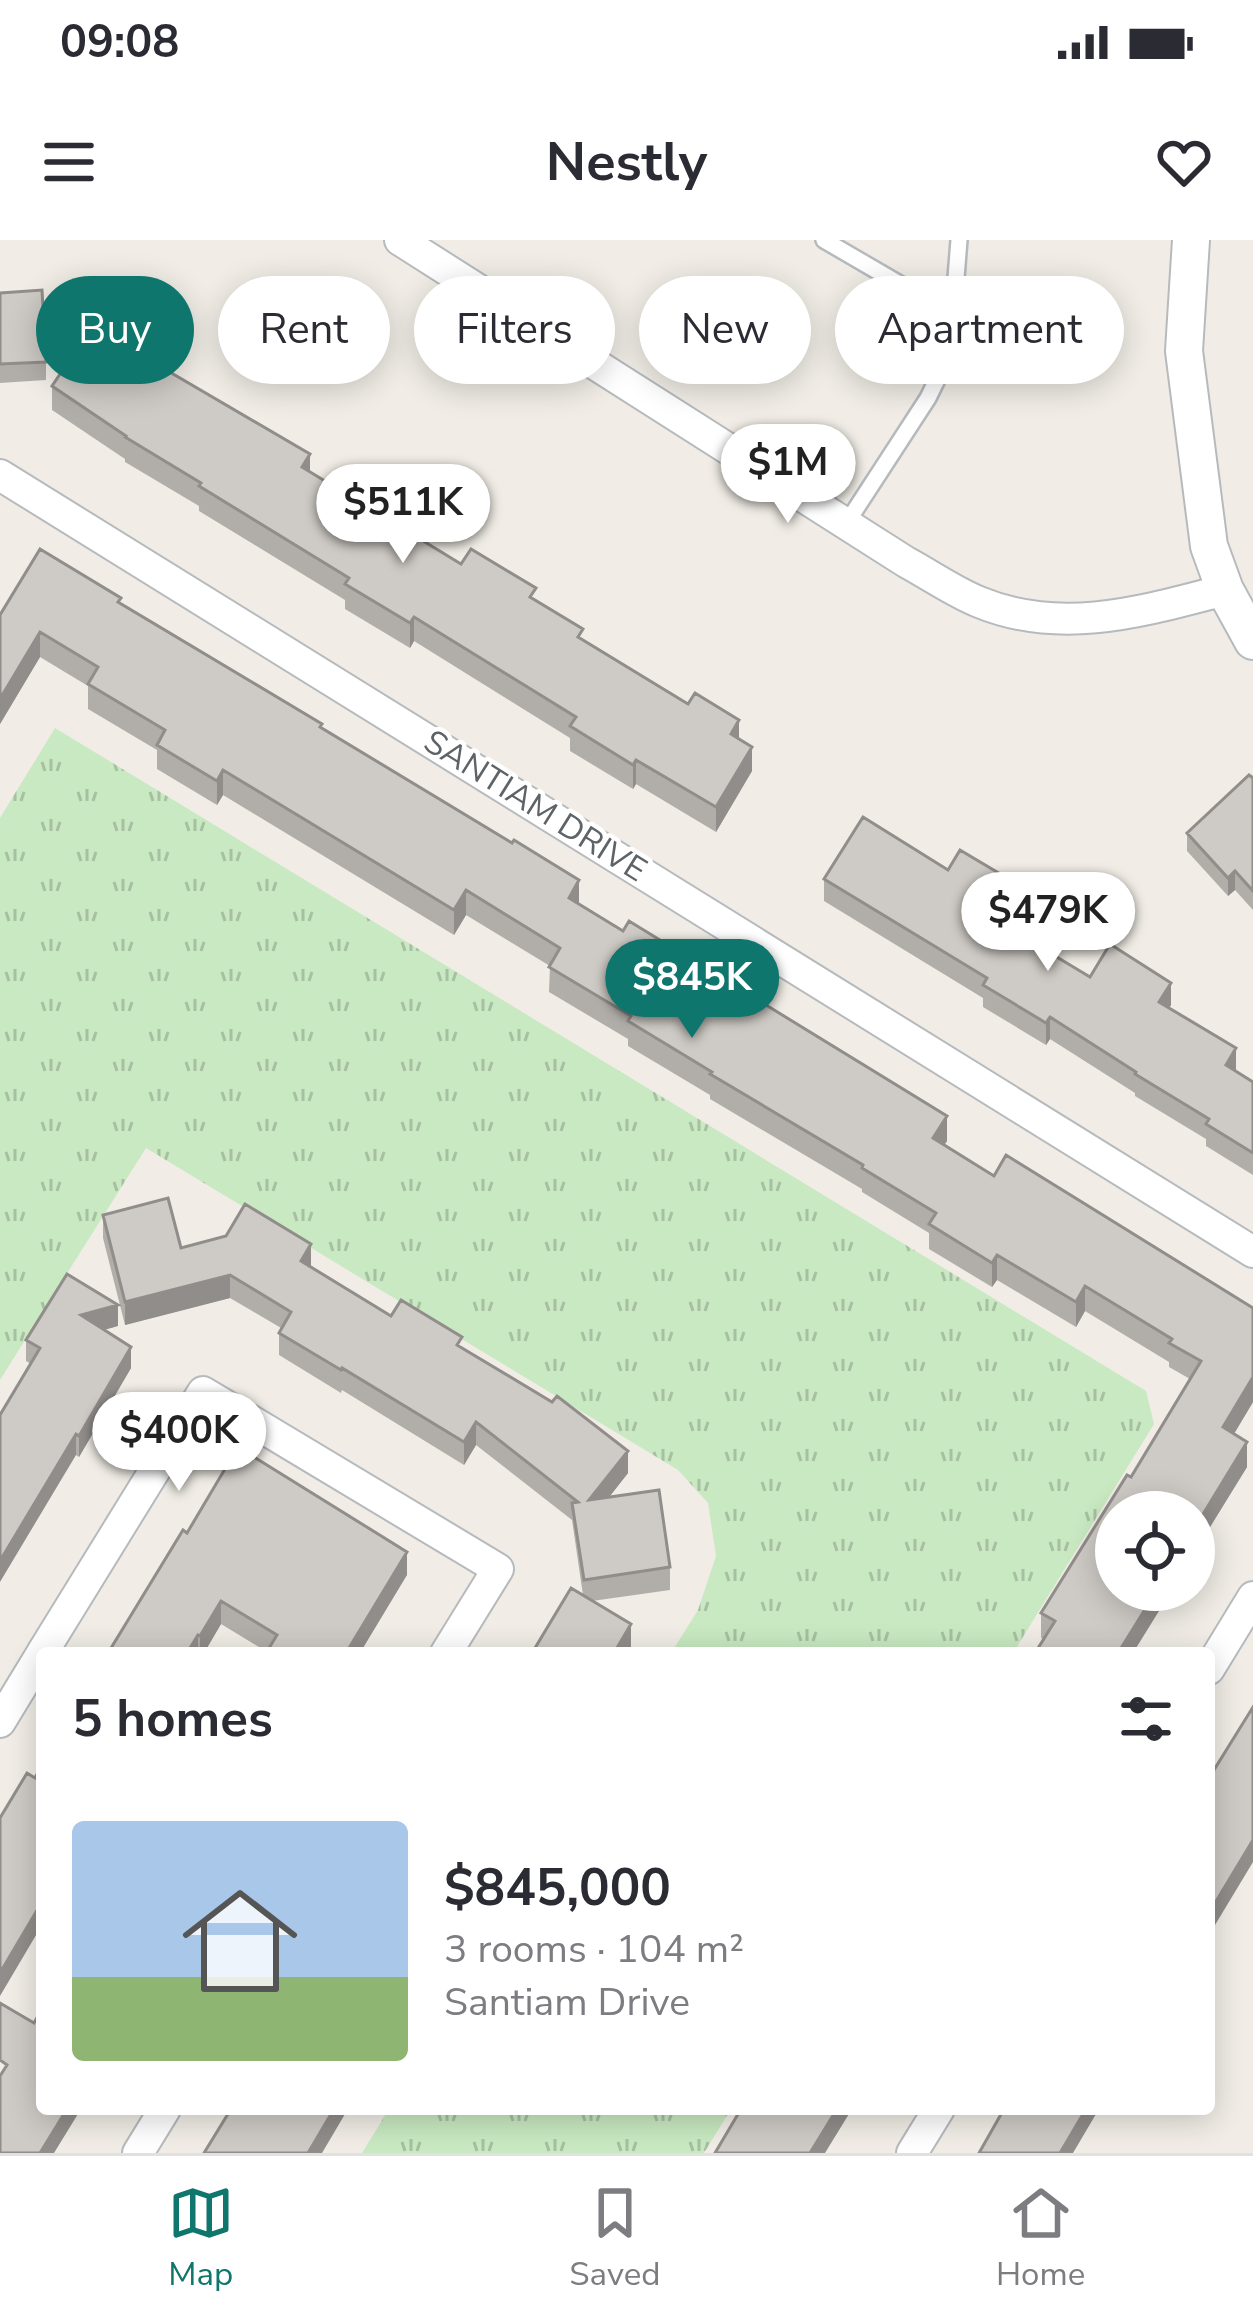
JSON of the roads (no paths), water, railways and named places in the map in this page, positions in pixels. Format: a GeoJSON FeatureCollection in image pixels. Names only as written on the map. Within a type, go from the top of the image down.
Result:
{"type":"FeatureCollection","features":[{"type":"Feature","properties":{"kind":"street"},"geometry":{"type":"LineString","coordinates":[[400,240],[905,562],[977,602],[1017,615],[1056,620],[1141,611],[1225,590]]}},
{"type":"Feature","properties":{"kind":"street"},"geometry":{"type":"LineString","coordinates":[[1191,240],[1184,351],[1209,546],[1225,590],[1253,641]]}},
{"type":"Feature","properties":{"kind":"street","name":"SANTIAM DRIVE"},"geometry":{"type":"LineString","coordinates":[[0,475],[1253,1252]]}},
{"type":"Feature","properties":{"kind":"street"},"geometry":{"type":"LineString","coordinates":[[46,1647],[203,1391],[498,1569],[450,1647]]}},
{"type":"Feature","properties":{"kind":"street"},"geometry":{"type":"LineString","coordinates":[[1215,1659],[1253,1597]]}},
{"type":"Feature","properties":{"kind":"street"},"geometry":{"type":"LineString","coordinates":[[0,1722],[36,1663]]}},
{"type":"Feature","properties":{"kind":"street"},"geometry":{"type":"LineString","coordinates":[[138,2153],[161,2115]]}},
{"type":"Feature","properties":{"kind":"street"},"geometry":{"type":"LineString","coordinates":[[912,2153],[935,2115]]}},
{"type":"Feature","properties":{"kind":"lane"},"geometry":{"type":"LineString","coordinates":[[824,240],[886,276]]}},
{"type":"Feature","properties":{"kind":"lane"},"geometry":{"type":"LineString","coordinates":[[957,276],[959,240]]}},
{"type":"Feature","properties":{"kind":"lane"},"geometry":{"type":"LineString","coordinates":[[846,524],[935,384]]}}]}
